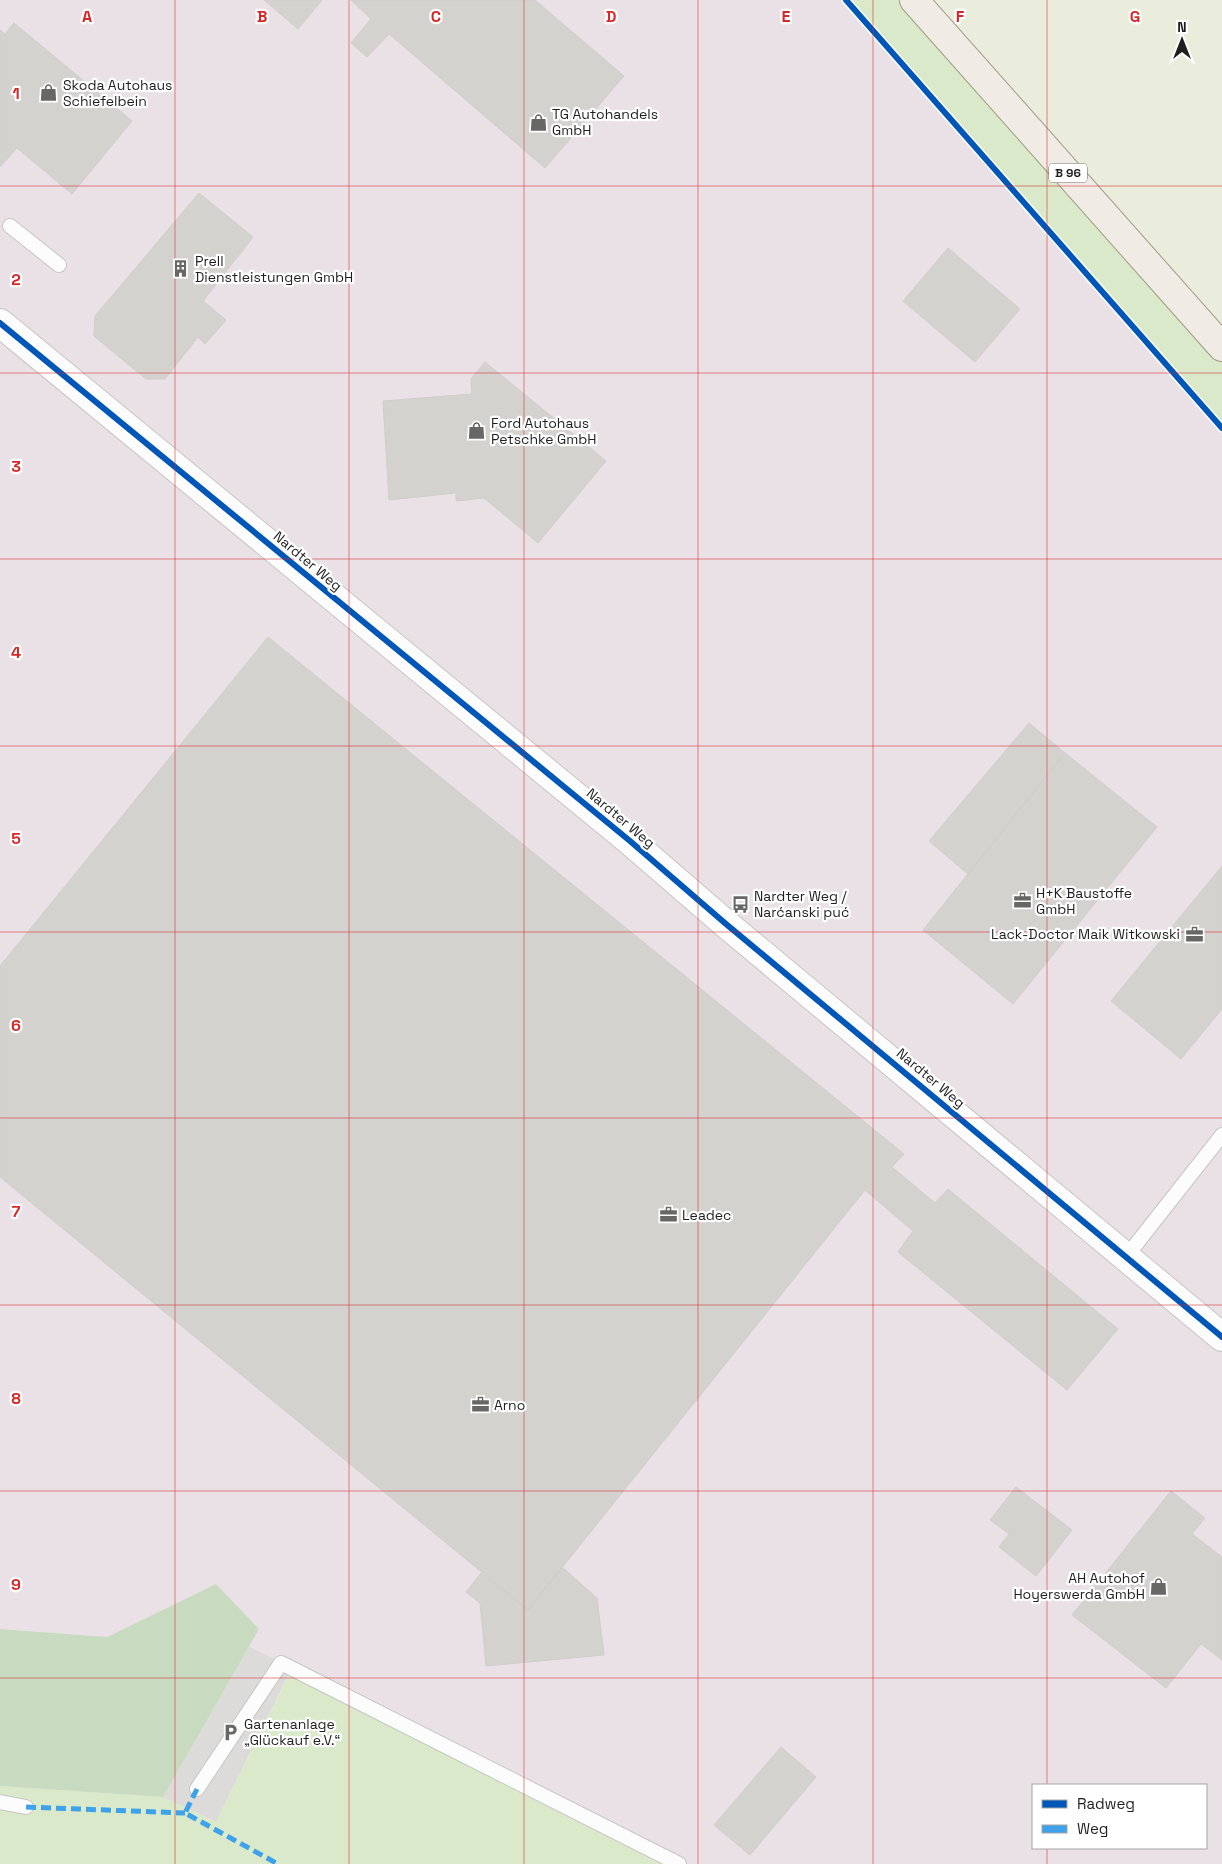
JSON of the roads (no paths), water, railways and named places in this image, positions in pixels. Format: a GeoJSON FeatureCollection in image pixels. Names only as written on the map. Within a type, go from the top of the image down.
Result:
{"type":"FeatureCollection","features":[{"type":"Feature","properties":{"kind":"main road","name":"B 96"},"geometry":{"type":"LineString","coordinates":[[914,0],[1222,347]]}},
{"type":"Feature","properties":{"kind":"street","name":"Nardter Weg"},"geometry":{"type":"LineString","coordinates":[[0,323],[630,841],[1222,1337]]}},
{"type":"Feature","properties":{"kind":"lane"},"geometry":{"type":"LineString","coordinates":[[10,226],[59,265]]}},
{"type":"Feature","properties":{"kind":"lane"},"geometry":{"type":"LineString","coordinates":[[1126,1257],[1222,1135]]}},
{"type":"Feature","properties":{"kind":"lane"},"geometry":{"type":"LineString","coordinates":[[197,1789],[281,1663],[679,1864]]}},
{"type":"Feature","properties":{"kind":"lane"},"geometry":{"type":"LineString","coordinates":[[0,1802],[26,1807]]}},
{"type":"Feature","properties":{"kind":"place","name":"Skoda Autohaus Schiefelbein"},"geometry":{"type":"Point","coordinates":[49,93]}},
{"type":"Feature","properties":{"kind":"place","name":"TG Autohandels GmbH"},"geometry":{"type":"Point","coordinates":[538,122]}},
{"type":"Feature","properties":{"kind":"place","name":"Prell Dienstleistungen GmbH"},"geometry":{"type":"Point","coordinates":[181,269]}},
{"type":"Feature","properties":{"kind":"place","name":"Ford Autohaus Petschke GmbH"},"geometry":{"type":"Point","coordinates":[477,431]}},
{"type":"Feature","properties":{"kind":"place","name":"H+K Baustoffe GmbH"},"geometry":{"type":"Point","coordinates":[1022,901]}},
{"type":"Feature","properties":{"kind":"place","name":"Nardter Weg / Narćanski puć"},"geometry":{"type":"Point","coordinates":[740,904]}},
{"type":"Feature","properties":{"kind":"place","name":"Lack-Doctor Maik Witkowski"},"geometry":{"type":"Point","coordinates":[1194,934]}},
{"type":"Feature","properties":{"kind":"place","name":"Leadec"},"geometry":{"type":"Point","coordinates":[668,1215]}},
{"type":"Feature","properties":{"kind":"place","name":"Arno"},"geometry":{"type":"Point","coordinates":[480,1405]}},
{"type":"Feature","properties":{"kind":"place","name":"AH Autohof Hoyerswerda GmbH"},"geometry":{"type":"Point","coordinates":[1159,1586]}},
{"type":"Feature","properties":{"kind":"place","name":"Gartenanlage „Glückauf e.V.“"},"geometry":{"type":"Point","coordinates":[230,1732]}}]}
